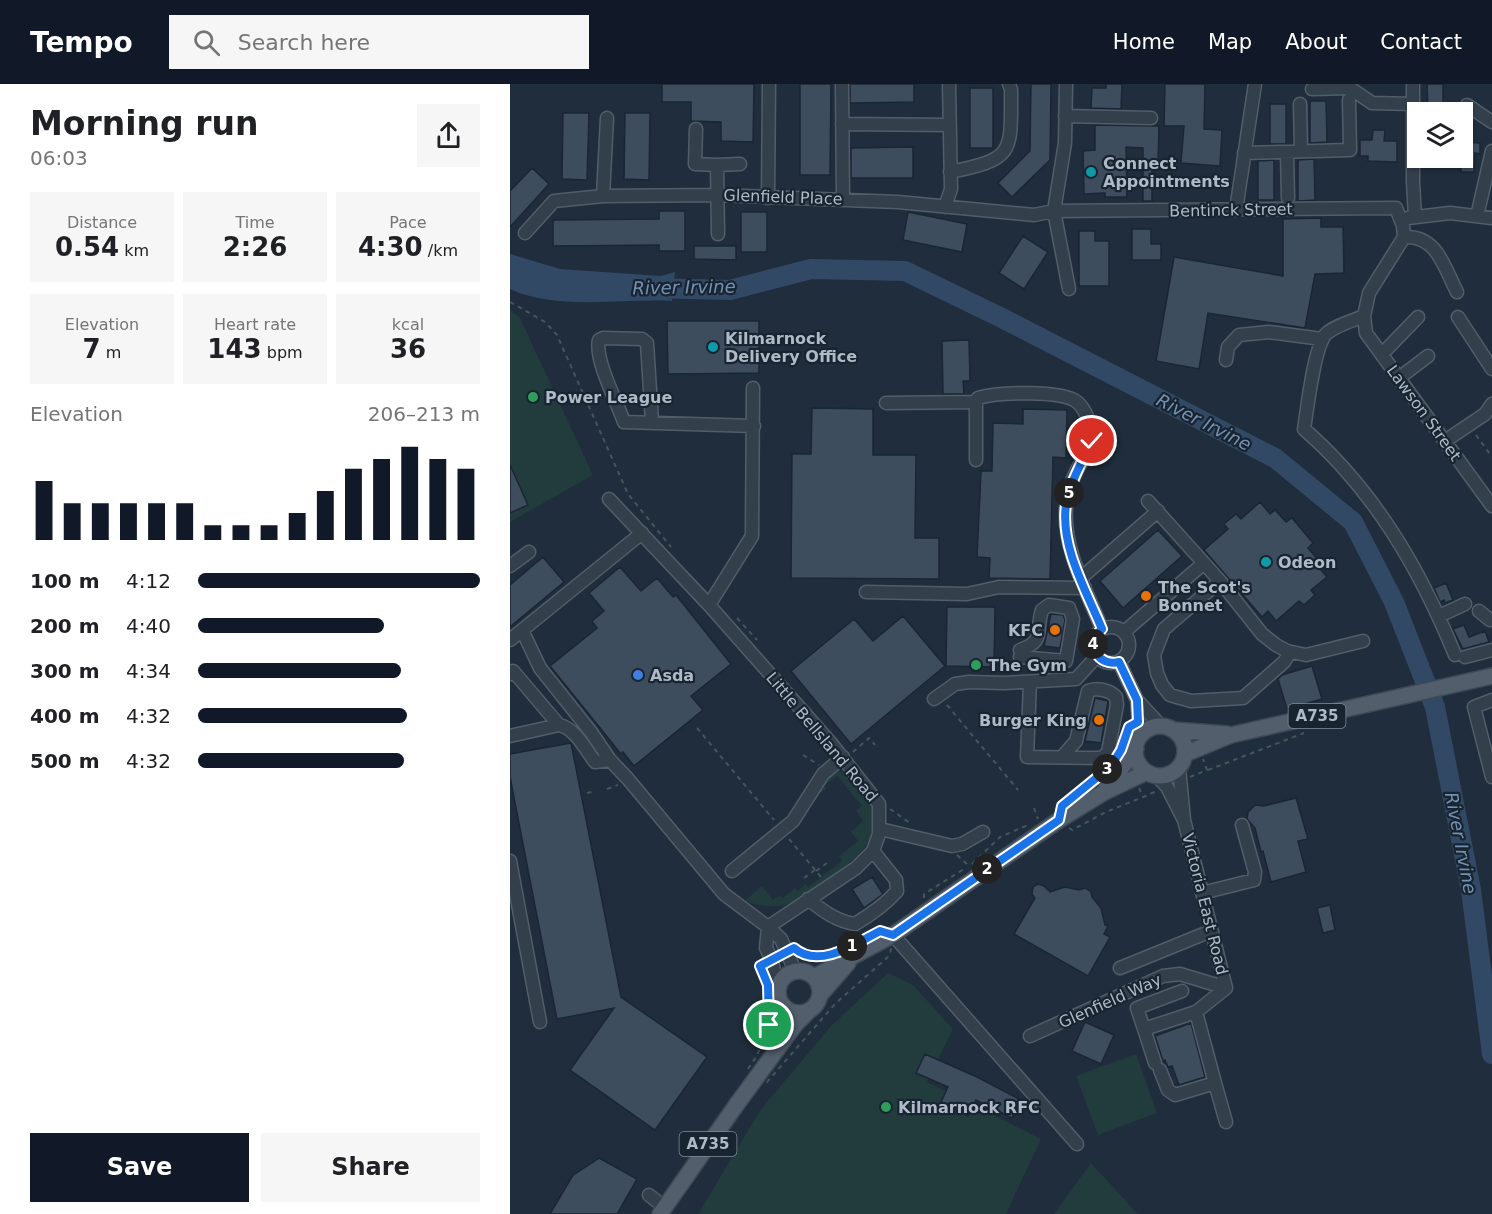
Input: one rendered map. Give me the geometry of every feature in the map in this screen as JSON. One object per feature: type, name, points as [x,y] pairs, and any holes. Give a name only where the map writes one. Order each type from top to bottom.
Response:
[{"type":"main road","name":"A735","points":[[814,977],[893,935],[1059,820],[1103,793],[1181,768],[1199,746],[1231,735],[1492,676]]},
{"type":"main road","name":"A735","points":[[1103,793],[1135,742],[1153,727],[1231,735]]},
{"type":"main road","points":[[1168,728],[1183,740],[1181,768]]},
{"type":"main road","points":[[1135,742],[1138,762],[1151,778]]},
{"type":"main road","name":"A735","points":[[662,1211],[795,1025],[814,1007],[820,995],[854,957]]},
{"type":"main road","points":[[808,1011],[796,1013],[780,998],[781,981],[795,971],[808,973],[818,982],[820,995]]},
{"type":"main road","name":"A735","points":[[773,1055],[783,1013],[780,998]]},
{"type":"street","points":[[768,198],[769,84]]},
{"type":"street","points":[[842,84],[843,199]]},
{"type":"street","points":[[945,207],[951,189],[949,84]]},
{"type":"street","points":[[950,172],[984,165],[1004,153],[1011,138],[1009,84]]},
{"type":"street","points":[[1066,84],[1065,143],[1054,211],[1069,289]]},
{"type":"street","points":[[1236,210],[1255,84]]},
{"type":"street","points":[[1413,84],[1413,102]]},
{"type":"street","points":[[1312,89],[1350,88],[1372,104],[1407,104]]},
{"type":"street","points":[[1244,153],[1350,150],[1348,100]]},
{"type":"street","points":[[1300,104],[1301,151]]},
{"type":"street","points":[[1473,109],[1492,122]]},
{"type":"street","points":[[1065,116],[1151,118]]},
{"type":"street","points":[[603,195],[607,118]]},
{"type":"street","points":[[842,124],[949,125]]},
{"type":"street","points":[[696,129],[695,164],[740,164]]},
{"type":"street","points":[[1477,216],[1492,151]]},
{"type":"street","points":[[1287,152],[1288,198]]},
{"type":"street","points":[[717,165],[718,234]]},
{"type":"street","points":[[1413,168],[1415,217]]},
{"type":"street","name":"Glenfield Place","points":[[525,233],[554,201],[603,195],[718,195],[843,199],[1034,215],[1054,211]]},
{"type":"street","name":"Bentinck Street","points":[[1054,211],[1396,208],[1401,219]]},
{"type":"street","points":[[1492,218],[1450,213],[1401,219],[1404,237],[1369,293],[1364,316],[1327,333],[1322,339],[1316,359],[1304,429],[1330,452],[1384,517],[1427,589],[1460,656],[1492,650]]},
{"type":"street","points":[[1404,237],[1417,236],[1432,244],[1457,292]]},
{"type":"street","name":"Lawson Street","points":[[1364,316],[1366,333],[1492,506]]},
{"type":"street","points":[[1382,354],[1418,316]]},
{"type":"street","points":[[1458,317],[1492,369]]},
{"type":"street","points":[[1226,360],[1228,347],[1239,335],[1269,332],[1322,339]]},
{"type":"street","points":[[652,422],[647,343],[642,339],[603,338],[599,340],[602,363],[624,422],[754,426]]},
{"type":"street","points":[[1399,378],[1428,356]]},
{"type":"street","points":[[709,605],[752,536],[753,388]]},
{"type":"street","points":[[975,460],[976,402],[978,398],[991,394],[1064,396],[1078,402],[1090,425],[1092,441],[1074,475],[1066,506],[1067,535],[1071,555],[1102,629]]},
{"type":"street","points":[[886,403],[976,402]]},
{"type":"street","points":[[1445,441],[1485,414],[1492,404]]},
{"type":"street","name":"Little Bellsland Road","points":[[609,499],[709,605],[843,757],[879,804],[880,828],[873,851]]},
{"type":"street","points":[[1148,501],[1220,581],[1262,634],[1290,652],[1306,655],[1363,641]]},
{"type":"street","points":[[866,592],[967,594],[999,587],[1083,583],[1158,511]]},
{"type":"street","points":[[510,640],[642,533]]},
{"type":"street","points":[[510,566],[529,552]]},
{"type":"street","points":[[1124,632],[1204,564]]},
{"type":"street","points":[[1220,581],[1164,629],[1154,655],[1156,673],[1170,695],[1191,701],[1243,698],[1284,662],[1290,652]]},
{"type":"street","points":[[1439,616],[1465,603]]},
{"type":"street","points":[[1049,605],[1069,608],[1073,619],[1066,661],[1020,654],[1038,640],[1042,610],[1049,605]]},
{"type":"street","points":[[1479,611],[1492,621]]},
{"type":"street","points":[[1113,627],[1128,636],[1130,648],[1128,654],[1119,662],[1107,663],[1097,656],[1093,645],[1094,639],[1102,629],[1113,627]]},
{"type":"street","points":[[522,630],[540,668],[591,732],[623,778],[724,894],[781,939],[795,971]]},
{"type":"street","points":[[937,697],[955,684],[969,682],[1076,679],[1097,656]]},
{"type":"street","points":[[1119,662],[1137,700],[1168,728]]},
{"type":"street","points":[[510,674],[513,671],[559,726]]},
{"type":"street","points":[[1030,682],[1028,757],[1094,758],[1105,757],[1108,752],[1117,700],[1111,692],[1095,689],[1085,695],[1076,741],[1062,757]]},
{"type":"street","points":[[1135,742],[1137,700]]},
{"type":"street","points":[[1492,700],[1474,706],[1492,777]]},
{"type":"street","points":[[510,736],[559,726],[571,730],[595,762],[610,760]]},
{"type":"street","points":[[732,871],[793,821],[823,774],[843,757]]},
{"type":"street","name":"Victoria East Road","points":[[1181,768],[1184,820],[1226,988]]},
{"type":"street","name":"Victoria East Road","points":[[1151,778],[1184,820]]},
{"type":"street","points":[[1202,893],[1254,880],[1255,872],[1242,825]]},
{"type":"street","points":[[880,828],[952,846],[962,844],[983,832]]},
{"type":"street","points":[[780,998],[772,960],[766,948],[768,927],[808,899],[856,868],[873,851],[896,880],[897,891],[882,906],[855,924],[833,918],[808,899]]},
{"type":"street","points":[[510,861],[540,1022]]},
{"type":"street","points":[[1120,968],[1211,931]]},
{"type":"street","points":[[893,935],[1077,1144]]},
{"type":"street","name":"Glenfield Way","points":[[1030,1036],[1163,976],[1180,974],[1226,988]]},
{"type":"street","points":[[1144,1029],[1196,1012],[1226,988]]},
{"type":"street","points":[[1182,991],[1137,1008],[1144,1029],[1168,1090],[1175,1095],[1215,1083]]},
{"type":"street","points":[[1196,1012],[1226,1122]]},
{"type":"street","points":[[649,1195],[662,1211]]},
{"type":"path","points":[[510,302],[545,322],[557,335],[628,494],[678,555]]},
{"type":"path","points":[[1469,425],[1492,458]]},
{"type":"path","points":[[937,697],[1018,790]]},
{"type":"path","points":[[1129,727],[1135,742],[1121,750],[1129,727]]},
{"type":"path","points":[[697,728],[778,824]]},
{"type":"path","points":[[1181,768],[1207,770],[1304,733]]},
{"type":"path","points":[[855,750],[869,738],[875,746]]},
{"type":"path","points":[[1199,746],[1207,770]]},
{"type":"path","points":[[803,755],[817,764]]},
{"type":"path","points":[[607,789],[623,778]]},
{"type":"path","points":[[1143,796],[1151,778]]},
{"type":"path","points":[[1059,820],[1072,831],[1143,796],[1151,778]]},
{"type":"path","points":[[587,793],[595,791]]},
{"type":"path","points":[[1034,807],[1039,821]]},
{"type":"path","points":[[785,834],[828,886]]},
{"type":"path","points":[[804,878],[827,863]]},
{"type":"path","points":[[880,931],[893,935],[890,955],[835,1004],[767,1082],[748,1069],[764,1043],[770,1005],[768,985],[760,966],[788,952],[794,948],[802,955],[818,956],[836,953],[880,931]]},
{"type":"green space","name":"Power League","points":[[510,310],[520,318],[593,475],[510,522]]},
{"type":"green space","points":[[840,771],[849,775],[856,782],[870,803],[874,817],[874,829],[862,851],[818,887],[791,903],[769,906],[744,901],[762,886],[773,900],[780,895],[783,898],[795,888],[798,891],[806,884],[808,887],[842,861],[839,856],[858,841],[851,832],[863,821],[856,811],[862,806],[837,776],[814,798],[827,778]]},
{"type":"green space","points":[[888,973],[913,985],[953,1029],[927,1082],[1041,1139],[1006,1214],[698,1214],[761,1109],[832,1025]]},
{"type":"green space","points":[[1136,1054],[1157,1113],[1098,1135],[1076,1076]]},
{"type":"green space","points":[[1091,1163],[1138,1214],[1054,1214]]},
{"type":"water","points":[[510,254],[560,269],[661,276],[675,272],[672,301],[568,302],[528,296],[510,289]]},
{"type":"building","points":[[662,84],[754,84],[753,142],[721,141],[721,122],[691,121],[691,102],[662,102]]},
{"type":"building","points":[[800,84],[831,84],[830,175],[800,175]]},
{"type":"building","points":[[850,84],[914,84],[914,102],[850,103]]},
{"type":"building","points":[[1031,84],[1051,84],[1050,160],[1012,197],[998,183],[1030,151]]},
{"type":"building","points":[[1106,84],[1122,84],[1121,109],[1091,108],[1092,88],[1106,88]]},
{"type":"building","points":[[1165,84],[1205,84],[1204,129],[1222,130],[1220,166],[1181,163],[1184,126],[1164,126]]},
{"type":"building","points":[[1427,84],[1443,84],[1443,102],[1428,102]]},
{"type":"building","points":[[970,88],[993,88],[993,148],[970,148]]},
{"type":"building","points":[[1310,101],[1326,101],[1327,142],[1310,143]]},
{"type":"building","points":[[1270,104],[1286,104],[1286,144],[1270,144]]},
{"type":"building","points":[[563,113],[589,113],[587,180],[562,179]]},
{"type":"building","points":[[625,113],[650,113],[649,180],[624,179]]},
{"type":"building","points":[[1095,125],[1159,126],[1158,162],[1152,162],[1152,201],[1143,201],[1143,148],[1126,147],[1127,197],[1105,197],[1105,193],[1084,194],[1083,151],[1095,150]]},
{"type":"building","points":[[1373,130],[1385,130],[1384,141],[1397,141],[1397,162],[1368,161],[1368,156],[1360,156],[1360,140],[1372,140]]},
{"type":"building","points":[[1473,143],[1480,143],[1480,154],[1475,153],[1474,172],[1461,172],[1461,168],[1473,168]]},
{"type":"building","points":[[913,147],[913,178],[851,178],[851,148]]},
{"type":"building","points":[[1314,159],[1315,200],[1298,201],[1298,160]]},
{"type":"building","points":[[1274,160],[1274,200],[1258,200],[1258,161]]},
{"type":"building","points":[[532,168],[549,184],[510,227],[510,191]]},
{"type":"building","points":[[659,211],[685,211],[685,251],[659,251],[659,245],[553,246],[553,220],[659,219]]},
{"type":"building","points":[[741,212],[767,212],[767,252],[741,252]]},
{"type":"building","points":[[908,212],[967,224],[962,252],[903,240]]},
{"type":"building","points":[[1321,218],[1321,227],[1343,227],[1344,273],[1315,274],[1305,328],[1208,313],[1199,369],[1156,361],[1174,257],[1283,276],[1283,219]]},
{"type":"building","points":[[1132,229],[1151,229],[1151,244],[1161,244],[1161,260],[1132,260]]},
{"type":"building","points":[[1079,231],[1095,231],[1095,241],[1109,241],[1109,286],[1079,286]]},
{"type":"building","points":[[1023,236],[1048,252],[1024,289],[999,273]]},
{"type":"building","points":[[694,246],[736,246],[736,260],[694,259]]},
{"type":"building","name":"Kilmarnock Delivery Office","points":[[667,321],[759,321],[759,373],[668,374]]},
{"type":"building","points":[[969,340],[970,381],[963,381],[964,394],[943,394],[942,341]]},
{"type":"building","points":[[812,408],[873,409],[873,455],[916,455],[915,538],[939,538],[939,579],[791,578],[792,454],[811,454]]},
{"type":"building","points":[[1023,409],[1067,410],[1066,458],[1053,457],[1050,579],[989,578],[990,558],[977,557],[981,471],[992,471],[993,423],[1023,424]]},
{"type":"building","points":[[510,465],[528,505],[510,513]]},
{"type":"building","name":"Odeon","points":[[1260,502],[1270,514],[1275,510],[1286,522],[1292,518],[1313,543],[1308,548],[1319,561],[1315,563],[1327,577],[1311,590],[1315,595],[1304,605],[1299,601],[1276,621],[1268,611],[1262,617],[1204,550],[1228,529],[1224,524],[1236,514],[1241,519]]},
{"type":"building","points":[[1158,530],[1182,556],[1123,608],[1100,581]]},
{"type":"building","points":[[543,557],[564,582],[510,627],[510,585]]},
{"type":"building","name":"Asda","points":[[620,567],[641,591],[657,578],[673,597],[676,595],[731,664],[691,696],[703,710],[634,766],[623,752],[621,754],[550,666],[597,628],[592,621],[604,611],[589,593]]},
{"type":"building","points":[[1446,583],[1453,600],[1445,603],[1444,600],[1440,602],[1434,588]]},
{"type":"building","points":[[947,607],[995,607],[994,667],[946,666]]},
{"type":"building","name":"KFC","points":[[1051,614],[1063,615],[1065,620],[1060,648],[1044,646]]},
{"type":"building","points":[[903,616],[945,666],[851,744],[791,671],[854,619],[873,641]]},
{"type":"building","points":[[1464,625],[1469,637],[1485,631],[1489,642],[1463,649],[1453,629]]},
{"type":"building","points":[[1312,666],[1322,699],[1287,709],[1278,679],[1282,675]]},
{"type":"building","name":"Burger King","points":[[1095,698],[1108,701],[1101,743],[1085,741]]},
{"type":"building","points":[[571,743],[621,997],[707,1057],[655,1130],[570,1070],[614,1008],[557,1019],[510,777],[510,754]]},
{"type":"building","points":[[1296,798],[1308,839],[1298,841],[1306,872],[1271,882],[1255,828],[1247,819],[1248,812],[1255,805],[1264,806]]},
{"type":"building","points":[[872,877],[883,894],[864,908],[852,889]]},
{"type":"building","points":[[1038,884],[1050,892],[1065,887],[1079,890],[1085,888],[1091,892],[1092,897],[1101,908],[1105,925],[1108,926],[1104,934],[1110,937],[1088,976],[1014,934],[1035,898],[1032,894],[1033,887]]},
{"type":"building","points":[[1330,905],[1335,930],[1323,933],[1317,908]]},
{"type":"building","points":[[1085,1022],[1114,1035],[1101,1064],[1072,1051]]},
{"type":"building","points":[[1191,1023],[1205,1077],[1179,1085],[1172,1066],[1168,1067],[1165,1060],[1163,1061],[1155,1036]]},
{"type":"building","points":[[925,1054],[1021,1100],[1012,1118],[976,1100],[968,1116],[941,1102],[948,1087],[916,1073]]},
{"type":"building","points":[[599,1158],[637,1179],[617,1214],[550,1214],[573,1175]]},
{"type":"waterway","name":"River Irvine","points":[[649,288],[730,290],[811,269],[905,271],[1002,318],[1275,458],[1353,522],[1394,602],[1435,707],[1471,890],[1492,1054]]},
{"type":"place","name":"Connect Appointments","points":[[1091,172]]},
{"type":"place","name":"Kilmarnock Delivery Office","points":[[713,347]]},
{"type":"place","name":"Power League","points":[[533,397]]},
{"type":"place","name":"Odeon","points":[[1266,562]]},
{"type":"place","name":"The Scot's Bonnet","points":[[1146,596]]},
{"type":"place","name":"KFC","points":[[1055,630]]},
{"type":"place","name":"The Gym","points":[[976,665]]},
{"type":"place","name":"Asda","points":[[638,675]]},
{"type":"place","name":"Burger King","points":[[1099,720]]},
{"type":"place","name":"Kilmarnock RFC","points":[[886,1107]]},
{"type":"route","points":[[769,1025],[768,985],[760,966],[794,948],[802,955],[818,956],[836,953],[880,931],[893,935],[1059,820],[1062,806],[1111,766],[1121,750],[1129,727],[1138,722],[1137,700],[1119,662],[1107,663],[1094,651],[1094,639],[1102,629],[1071,555],[1067,535],[1066,506],[1074,475],[1092,441]]}]
